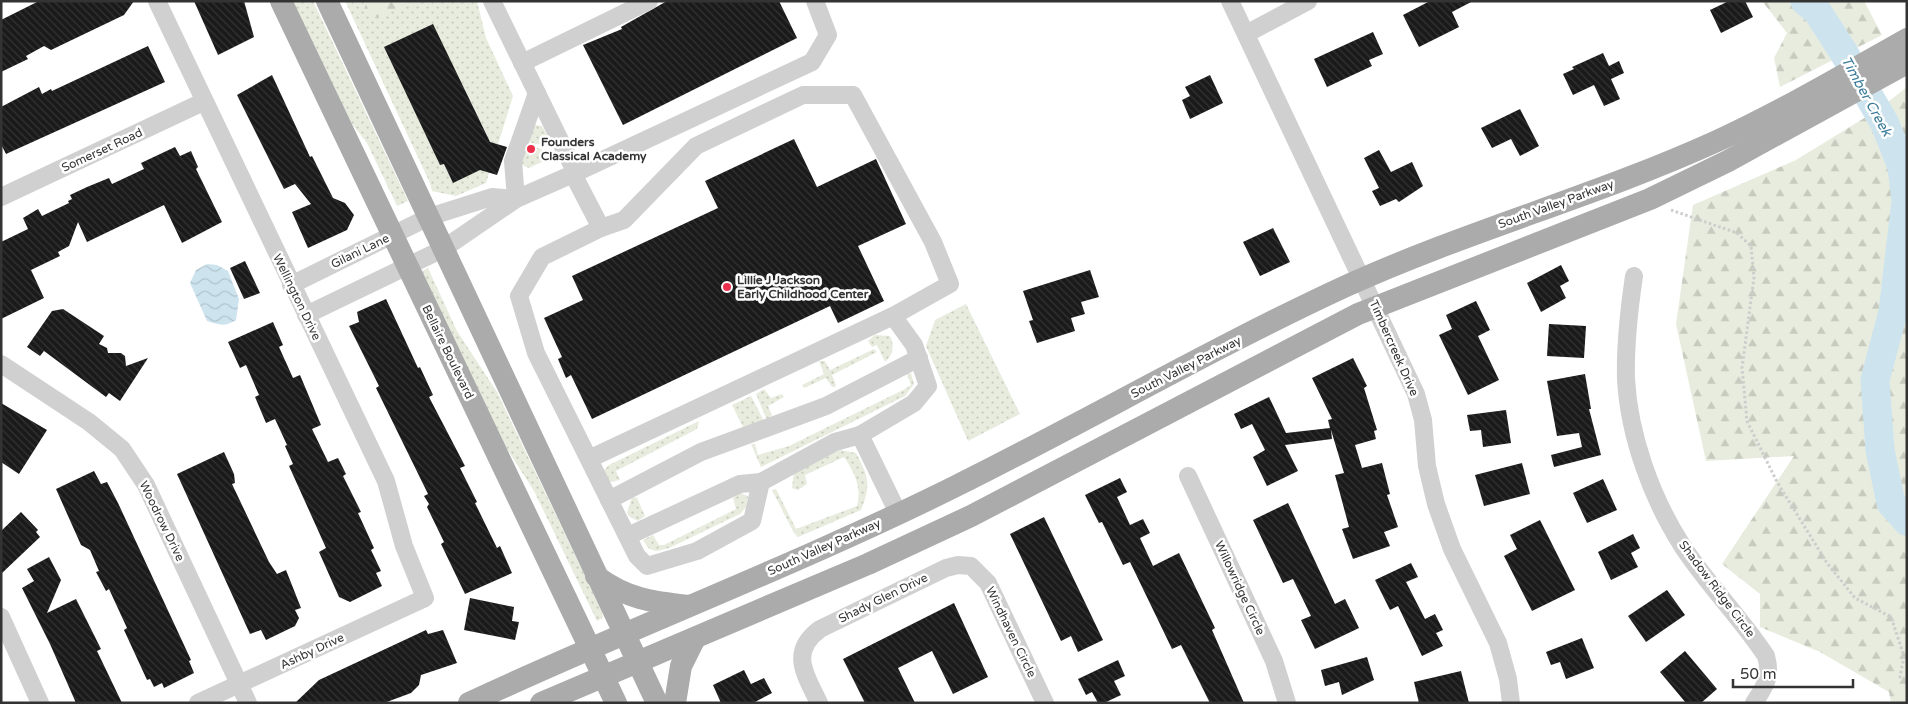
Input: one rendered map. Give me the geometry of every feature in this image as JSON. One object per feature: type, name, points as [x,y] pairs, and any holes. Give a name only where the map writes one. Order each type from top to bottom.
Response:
[{"type":"main road","name":"Bellaire Boulevard","points":[[281,1],[406,267],[616,703]]},
{"type":"main road","points":[[327,1],[657,703]]},
{"type":"main road","name":"South Valley Parkway","points":[[541,703],[868,564],[971,516],[1271,358],[1376,307],[1659,204],[1690,181],[1799,110],[1904,48]]},
{"type":"main road","name":"South Valley Parkway","points":[[469,703],[590,648],[692,606],[955,487],[1295,311],[1362,279],[1500,224],[1640,173],[1718,140],[1799,110]]},
{"type":"main road","points":[[1640,173],[1659,204]]},
{"type":"main road","points":[[596,576],[613,589],[644,601],[692,606]]},
{"type":"main road","points":[[676,703],[681,666],[695,638]]},
{"type":"street","name":"Wellington Drive","points":[[157,1],[203,102],[386,481],[404,546],[425,598]]},
{"type":"street","points":[[492,1],[573,167],[573,174],[601,228]]},
{"type":"street","points":[[522,63],[650,1]]},
{"type":"street","points":[[306,316],[444,249],[516,199],[812,62],[828,34],[815,1]]},
{"type":"street","name":"Timbercreek Drive","points":[[1230,1],[1416,394],[1422,420],[1427,466],[1436,504],[1452,549],[1498,643],[1508,678],[1511,703]]},
{"type":"street","points":[[1246,34],[1308,1]]},
{"type":"street","points":[[516,199],[513,161],[537,93]]},
{"type":"street","points":[[589,459],[893,316],[950,284],[933,242],[854,95],[802,95],[696,146],[624,220],[601,228],[542,257],[519,296],[536,353],[637,556],[647,566],[696,551],[752,521],[761,482]]},
{"type":"street","name":"Somerset Road","points":[[1,197],[203,102]]},
{"type":"street","name":"Gilani Lane","points":[[291,285],[429,217],[492,197],[516,199]]},
{"type":"street","name":"Shadow Ridge Circle","points":[[1634,276],[1627,326],[1626,380],[1640,452],[1658,499],[1683,547],[1766,656],[1770,668],[1768,678],[1754,703]]},
{"type":"street","points":[[628,536],[740,484],[761,482],[835,442],[860,435],[914,403],[928,386],[914,346],[893,316]]},
{"type":"street","points":[[609,500],[701,452],[826,406],[919,358]]},
{"type":"street","name":"Woodrow Drive","points":[[1,364],[89,422],[122,449],[146,485],[248,703]]},
{"type":"street","points":[[860,435],[898,514]]},
{"type":"street","name":"Willowridge Circle","points":[[1188,476],[1274,661],[1287,703]]},
{"type":"street","name":"Shady Glen Drive","points":[[818,703],[804,672],[802,660],[803,646],[810,636],[820,629],[946,568],[958,565],[971,566]]},
{"type":"street","name":"Windhaven Circle","points":[[971,566],[988,583],[1045,703]]},
{"type":"street","name":"Ashby Drive","points":[[198,703],[425,598]]},
{"type":"street","points":[[1,616],[40,703]]},
{"type":"path","points":[[1659,204],[1737,233],[1751,246],[1754,277],[1742,368],[1747,421],[1777,482],[1827,563],[1855,598],[1891,617],[1904,656],[1900,677],[1907,682]]},
{"type":"green space","points":[[288,1],[313,1],[408,201],[397,206],[367,143],[343,112]]},
{"type":"green space","points":[[345,1],[477,1],[486,38],[513,96],[486,183],[456,196],[432,191],[430,183]]},
{"type":"green space","points":[[367,1],[419,1],[373,19],[364,10]]},
{"type":"green space","points":[[1762,1],[1864,1],[1882,35],[1780,87],[1774,58],[1787,33]]},
{"type":"green space","points":[[1907,87],[1907,703],[1891,703],[1889,692],[1820,652],[1760,627],[1760,594],[1722,564],[1794,456],[1706,461],[1676,324],[1693,205],[1796,160],[1879,109]]},
{"type":"green space","points":[[534,125],[542,126],[547,135],[548,146],[531,143],[528,138]]},
{"type":"green space","points":[[525,146],[539,148],[547,153],[544,161],[529,168],[520,164]]},
{"type":"green space","points":[[428,268],[457,331],[497,392],[601,609],[603,618],[597,621],[534,491],[495,430],[420,272]]},
{"type":"green space","points":[[966,304],[1020,414],[968,441],[926,346],[935,320]]},
{"type":"green space","points":[[875,335],[890,336],[892,340],[892,350],[885,362],[877,345],[872,347],[868,341]]},
{"type":"green space","points":[[874,349],[877,352],[832,375],[835,387],[832,387],[826,378],[804,388],[802,385],[824,374],[819,361],[825,361],[830,370]]},
{"type":"green space","points":[[911,373],[914,384],[905,396],[761,467],[751,444],[755,444],[758,455],[789,446],[905,389],[911,385],[907,374]]},
{"type":"green space","points":[[764,389],[771,398],[782,394],[784,397],[768,406],[772,415],[769,419],[766,418],[756,394]]},
{"type":"green space","points":[[751,396],[764,421],[743,427],[732,405]]},
{"type":"green space","points":[[699,421],[697,429],[616,471],[620,480],[611,482],[605,478],[604,470],[609,465]]},
{"type":"green space","points":[[840,450],[856,453],[864,469],[867,487],[861,510],[798,537],[794,533],[772,490],[776,489],[796,529],[857,506],[858,487],[844,457],[805,475],[807,484],[798,490],[792,488],[794,471]]},
{"type":"green space","points":[[740,493],[748,496],[746,507],[740,514],[669,548],[657,551],[649,549],[643,540],[653,535],[659,545],[664,545],[736,509],[733,498]]},
{"type":"green space","points":[[632,497],[637,498],[645,516],[638,521],[627,513]]},
{"type":"water","points":[[207,264],[217,265],[228,271],[239,299],[236,320],[229,324],[207,321],[190,283],[196,270]]},
{"type":"building","points":[[39,1],[134,1],[124,15],[51,50],[44,46],[26,56],[28,59],[1,72],[1,20]]},
{"type":"building","points":[[194,1],[244,1],[254,37],[218,55]]},
{"type":"building","points":[[667,1],[779,1],[797,38],[623,125],[583,45],[622,29],[621,27]]},
{"type":"building","points":[[1430,1],[1473,1],[1452,12],[1459,27],[1419,47],[1403,15]]},
{"type":"building","points":[[1729,1],[1745,1],[1753,17],[1721,33],[1710,10]]},
{"type":"building","points":[[433,24],[490,142],[507,147],[497,175],[480,170],[453,183],[444,164],[440,165],[384,47]]},
{"type":"building","points":[[1373,32],[1383,54],[1369,60],[1372,66],[1327,87],[1314,59]]},
{"type":"building","points":[[148,46],[165,82],[6,154],[1,144],[1,107],[39,87],[42,94],[51,89],[52,91]]},
{"type":"building","points":[[1603,53],[1609,66],[1619,61],[1624,73],[1611,79],[1620,99],[1604,106],[1594,85],[1573,95],[1563,74],[1574,69],[1572,67]]},
{"type":"building","points":[[272,75],[310,157],[312,156],[333,198],[345,203],[354,215],[347,230],[308,248],[292,212],[311,204],[295,184],[284,189],[237,95]]},
{"type":"building","points":[[1210,75],[1223,103],[1190,119],[1182,100],[1190,96],[1185,87]]},
{"type":"building","points":[[1520,109],[1539,146],[1520,156],[1511,139],[1492,148],[1481,128]]},
{"type":"building","points":[[794,139],[817,187],[876,159],[906,224],[858,246],[884,301],[838,323],[830,306],[592,419],[571,375],[566,378],[558,359],[562,357],[544,318],[583,300],[572,276],[718,208],[705,181]]},
{"type":"building","points":[[175,147],[180,156],[191,151],[198,167],[196,169],[222,222],[182,243],[164,205],[87,242],[78,222],[69,246],[58,252],[60,256],[31,270],[44,298],[1,319],[1,242],[28,229],[23,218],[38,209],[42,216],[69,203],[68,201],[72,199],[70,195],[109,178],[112,184],[144,169],[141,163]]},
{"type":"building","points":[[1379,150],[1391,172],[1412,162],[1423,186],[1399,202],[1396,199],[1380,206],[1372,191],[1379,188],[1364,158]]},
{"type":"building","points":[[1273,228],[1290,262],[1260,276],[1243,242]]},
{"type":"building","points":[[245,261],[260,293],[244,299],[230,268]]},
{"type":"building","points":[[1561,265],[1569,281],[1560,286],[1566,298],[1541,312],[1527,283]]},
{"type":"building","points":[[1090,270],[1099,297],[1081,302],[1085,314],[1071,318],[1075,331],[1037,343],[1029,321],[1033,320],[1023,291]]},
{"type":"building","points":[[386,299],[418,368],[420,367],[433,395],[429,397],[465,466],[460,468],[477,502],[475,503],[497,548],[500,546],[512,573],[465,594],[441,544],[444,542],[427,507],[429,504],[424,496],[428,494],[376,388],[379,386],[349,326],[359,322],[357,312]]},
{"type":"building","points":[[1476,301],[1490,330],[1478,336],[1499,380],[1468,395],[1439,335],[1452,329],[1446,315]]},
{"type":"building","points":[[63,309],[104,336],[99,344],[107,348],[108,353],[121,353],[125,356],[126,366],[148,358],[120,401],[109,393],[106,397],[44,351],[40,356],[27,347],[52,311]]},
{"type":"building","points":[[273,322],[283,345],[279,347],[293,378],[300,375],[321,425],[312,429],[328,462],[338,458],[346,474],[343,476],[361,512],[358,513],[374,548],[371,550],[381,571],[376,573],[382,586],[350,602],[339,597],[319,552],[326,548],[289,466],[293,464],[275,419],[266,423],[255,397],[259,395],[246,365],[240,368],[228,342]]},
{"type":"building","points":[[1549,324],[1586,326],[1584,358],[1547,356]]},
{"type":"building","points":[[1353,358],[1367,386],[1364,388],[1377,430],[1374,431],[1376,439],[1355,445],[1362,468],[1382,463],[1390,494],[1387,495],[1398,527],[1384,532],[1390,546],[1353,559],[1342,529],[1349,527],[1335,475],[1344,473],[1331,430],[1332,439],[1285,445],[1298,471],[1267,486],[1253,457],[1265,450],[1252,424],[1241,429],[1234,414],[1269,397],[1286,433],[1330,428],[1328,420],[1332,419],[1312,378]]},
{"type":"building","points":[[1585,374],[1591,409],[1589,409],[1601,455],[1554,467],[1551,455],[1582,447],[1579,433],[1557,436],[1547,381]]},
{"type":"building","points":[[1,403],[47,430],[19,474],[1,462]]},
{"type":"building","points":[[1506,410],[1511,443],[1483,447],[1481,430],[1470,431],[1467,415]]},
{"type":"building","points":[[224,452],[234,474],[235,483],[232,484],[269,562],[277,574],[286,570],[301,608],[295,610],[299,618],[295,626],[266,640],[261,630],[250,634],[177,474]]},
{"type":"building","points":[[1522,463],[1530,494],[1484,506],[1475,475]]},
{"type":"building","points":[[94,471],[101,484],[107,482],[118,503],[191,660],[189,661],[194,673],[164,688],[162,683],[154,687],[150,679],[147,680],[124,630],[127,628],[109,589],[106,591],[96,572],[99,571],[90,550],[81,545],[56,489]]},
{"type":"building","points":[[1120,478],[1127,492],[1117,497],[1130,525],[1143,519],[1150,533],[1140,538],[1153,566],[1179,553],[1215,628],[1212,630],[1244,703],[1210,703],[1181,645],[1172,649],[1130,562],[1123,565],[1102,522],[1099,523],[1085,495]]},
{"type":"building","points":[[1603,479],[1617,510],[1587,523],[1573,493]]},
{"type":"building","points":[[1288,503],[1335,604],[1345,599],[1359,628],[1315,649],[1301,620],[1311,616],[1293,579],[1283,583],[1253,520]]},
{"type":"building","points":[[21,512],[38,530],[36,532],[40,537],[1,574],[1,531]]},
{"type":"building","points":[[1044,517],[1103,640],[1078,652],[1071,636],[1061,641],[1010,534]]},
{"type":"building","points":[[1540,520],[1575,590],[1532,611],[1504,556],[1517,549],[1510,535]]},
{"type":"building","points":[[1633,534],[1640,548],[1631,553],[1638,567],[1611,580],[1598,552]]},
{"type":"building","points":[[49,557],[61,580],[47,613],[76,599],[101,649],[97,651],[122,703],[76,703],[50,644],[22,588],[34,581],[27,569]]},
{"type":"building","points":[[1411,563],[1418,577],[1406,582],[1425,619],[1435,614],[1443,630],[1436,633],[1443,646],[1422,656],[1398,606],[1390,610],[1375,580]]},
{"type":"building","points":[[1667,590],[1685,615],[1646,642],[1628,616]]},
{"type":"building","points":[[470,598],[514,607],[512,621],[519,622],[515,640],[464,630]]},
{"type":"building","points":[[954,603],[988,677],[953,694],[932,651],[898,668],[915,703],[865,703],[843,659]]},
{"type":"building","points":[[426,630],[428,634],[443,630],[457,663],[421,675],[419,685],[411,693],[384,703],[295,703],[319,680]]},
{"type":"building","points":[[1582,638],[1594,668],[1566,679],[1560,662],[1551,665],[1546,652]]},
{"type":"building","points":[[1685,651],[1717,689],[1701,703],[1686,703],[1660,672]]},
{"type":"building","points":[[1367,657],[1374,680],[1342,695],[1339,682],[1325,686],[1321,670]]},
{"type":"building","points":[[1118,660],[1125,676],[1114,681],[1121,695],[1104,703],[1098,703],[1092,692],[1086,695],[1078,679]]},
{"type":"building","points":[[744,670],[751,684],[764,678],[772,693],[753,703],[721,703],[713,685]]},
{"type":"building","points":[[1461,671],[1469,703],[1419,703],[1414,682]]},
{"type":"waterway","name":"Timber Creek","points":[[1805,1],[1817,11],[1844,53],[1885,124],[1902,167],[1906,201],[1893,312],[1875,380],[1880,450],[1891,503],[1907,521]]},
{"type":"place","name":"Founders Classical Academy","points":[[531,149]]},
{"type":"place","name":"Lillie J Jackson Early Childhood Center","points":[[727,287]]}]
